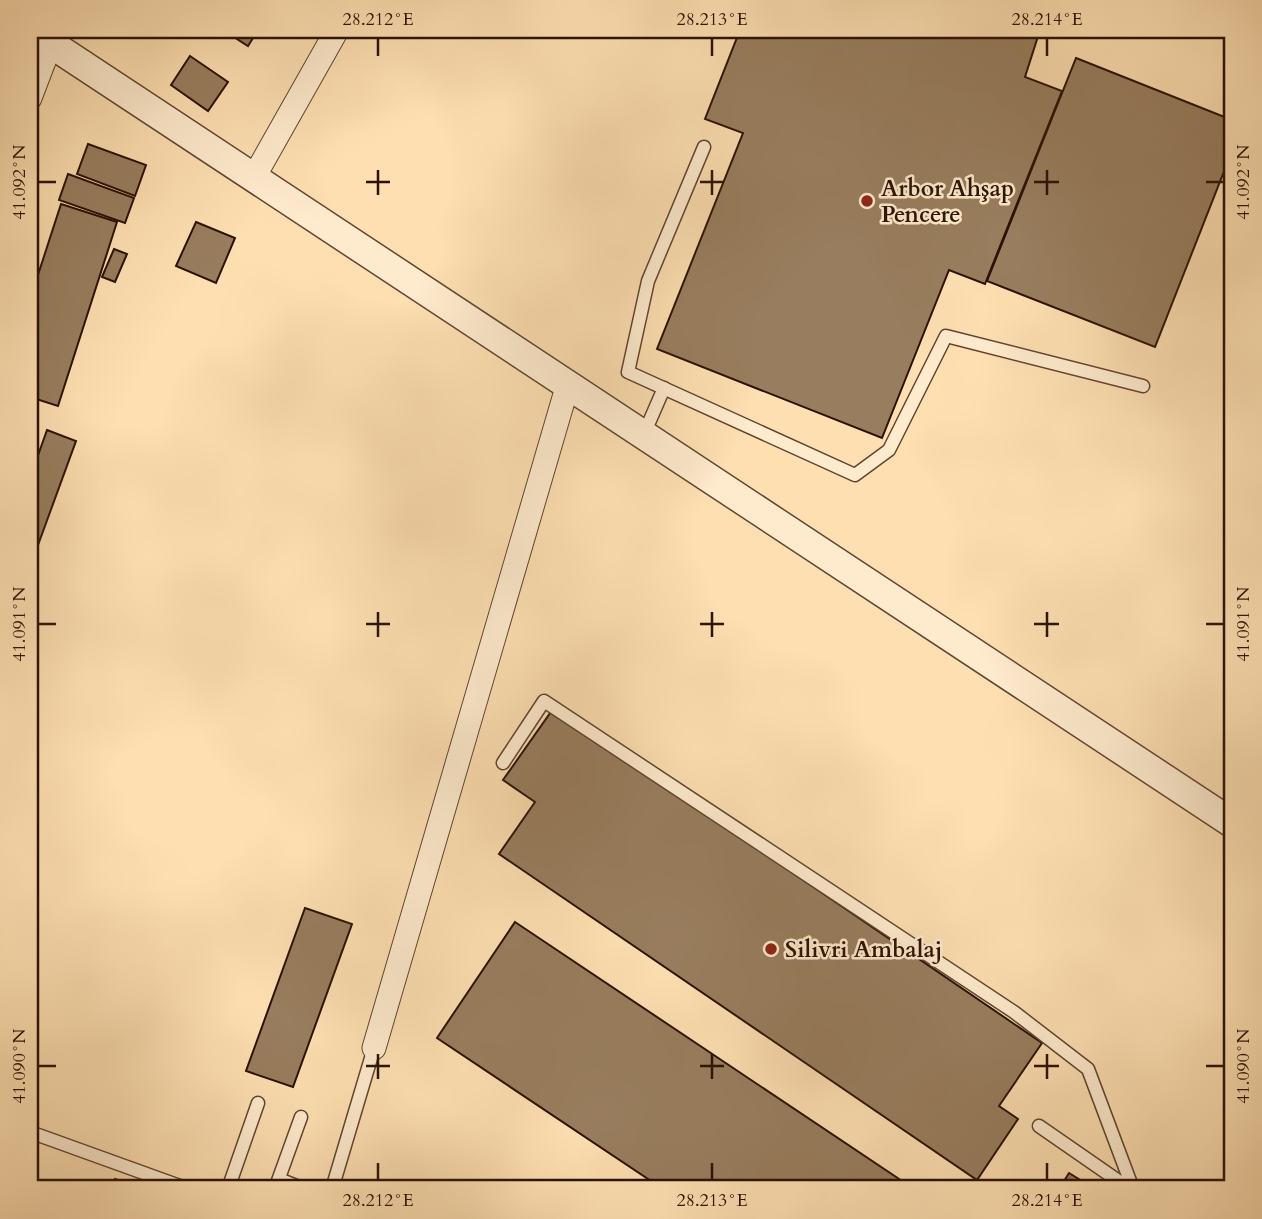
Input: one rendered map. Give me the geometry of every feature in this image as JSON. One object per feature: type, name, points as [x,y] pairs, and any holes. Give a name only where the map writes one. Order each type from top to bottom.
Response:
[{"type":"street","points":[[254,177],[337,30]]},
{"type":"street","points":[[30,98],[41,37],[1232,823]]},
{"type":"street","points":[[374,1048],[568,384]]},
{"type":"lane","points":[[704,147],[648,281],[628,372],[855,475],[889,450],[946,336],[1143,386]]},
{"type":"lane","points":[[644,434],[664,388]]},
{"type":"lane","points":[[503,763],[544,701],[1014,1012],[1088,1069],[1131,1189]]},
{"type":"lane","points":[[332,1189],[374,1048]]},
{"type":"lane","points":[[228,1189],[258,1103]]},
{"type":"lane","points":[[301,1117],[277,1184],[304,1189]]},
{"type":"lane","points":[[1039,1126],[1131,1189]]},
{"type":"lane","points":[[30,1132],[188,1189]]},
{"type":"building","points":[[223,30],[258,30],[248,46]]},
{"type":"building","name":"Arbor Ahşap Pencere","points":[[740,30],[1040,30],[1025,77],[1062,91],[985,284],[949,270],[882,438],[657,349],[743,133],[705,119]]},
{"type":"building","points":[[190,56],[228,82],[208,111],[171,85]]},
{"type":"building","points":[[1076,58],[1232,120],[1232,151],[1155,347],[987,281]]},
{"type":"building","points":[[88,144],[146,165],[135,196],[77,174]]},
{"type":"building","points":[[68,174],[134,198],[125,223],[59,200]]},
{"type":"building","points":[[61,204],[117,222],[58,406],[30,397],[30,279],[36,281]]},
{"type":"building","points":[[196,222],[235,238],[216,283],[176,266]]},
{"type":"building","points":[[114,249],[127,254],[115,282],[102,277]]},
{"type":"building","points":[[47,430],[76,441],[30,567],[30,478]]},
{"type":"building","name":"Silivri Ambalaj","points":[[553,709],[1042,1043],[999,1106],[1018,1119],[977,1180],[499,854],[535,802],[503,780]]},
{"type":"building","points":[[305,908],[352,924],[293,1087],[246,1071]]},
{"type":"building","points":[[515,922],[914,1189],[663,1189],[437,1038]]},
{"type":"building","points":[[1069,1173],[1095,1189],[1059,1189]]},
{"type":"building","points":[[115,1179],[147,1189],[111,1189]]},
{"type":"place","name":"Arbor Ahşap Pencere","points":[[867,201]]},
{"type":"place","name":"Silivri Ambalaj","points":[[771,949]]}]
